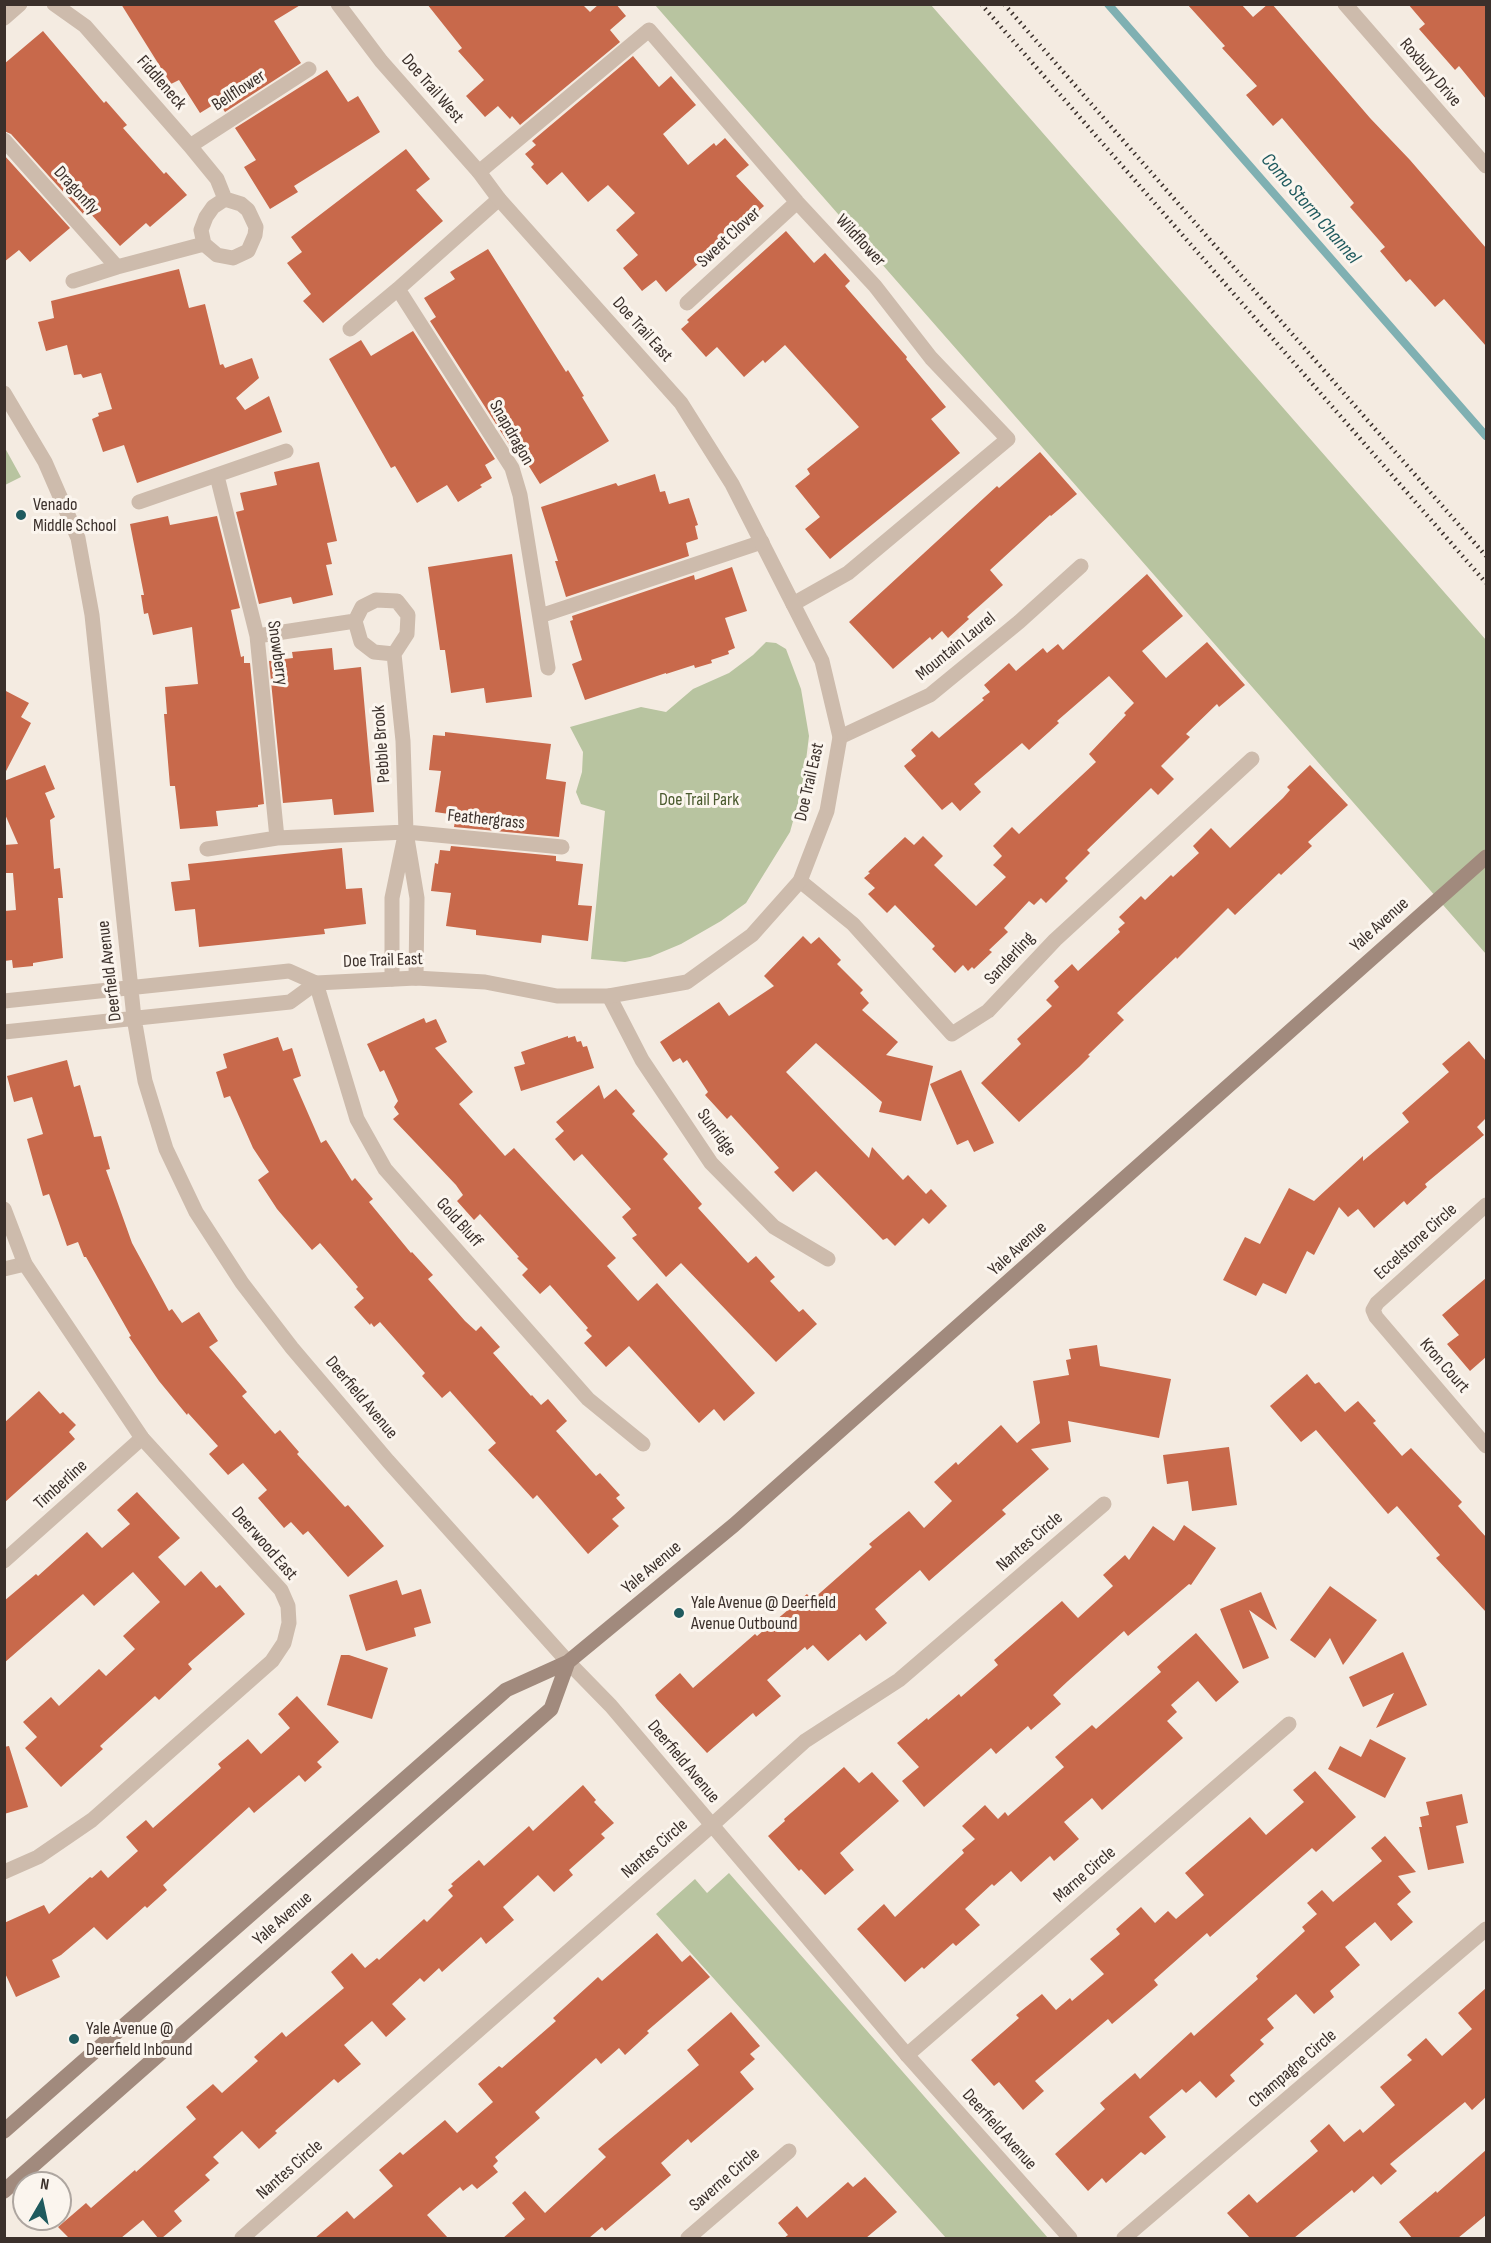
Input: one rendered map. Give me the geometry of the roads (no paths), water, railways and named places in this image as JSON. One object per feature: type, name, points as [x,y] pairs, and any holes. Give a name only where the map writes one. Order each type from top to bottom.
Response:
[{"type":"main road","name":"Yale Avenue","points":[[4,2131],[506,1690],[568,1662],[734,1526],[1486,856]]},
{"type":"main road","name":"Yale Avenue","points":[[4,2191],[551,1708],[568,1662]]},
{"type":"street","points":[[4,18],[20,4]]},
{"type":"street","name":"Fiddleneck","points":[[54,4],[85,26],[217,179],[225,199]]},
{"type":"street","name":"Doe Trail West","points":[[338,4],[381,61],[479,172],[499,199]]},
{"type":"street","name":"Roxbury Drive","points":[[1347,5],[1486,166]]},
{"type":"street","name":"Wildflower","points":[[479,172],[649,30],[797,202],[875,286],[931,358],[1008,439],[848,573],[793,604]]},
{"type":"street","name":"Bellflower","points":[[190,146],[309,69]]},
{"type":"street","name":"Dragonfly","points":[[4,140],[117,267]]},
{"type":"street","points":[[225,199],[241,204],[248,210],[256,227],[248,251],[233,258],[217,255],[204,244],[201,230],[213,207],[225,199]]},
{"type":"street","points":[[350,329],[499,199]]},
{"type":"street","name":"Doe Trail East","points":[[4,1001],[290,971],[316,983],[416,978],[485,982],[557,996],[609,996],[687,982],[752,935],[800,881],[827,811],[840,736],[822,661],[732,484],[681,403],[499,199]]},
{"type":"street","name":"Sweet Clover","points":[[687,303],[797,202]]},
{"type":"street","points":[[73,281],[204,244]]},
{"type":"street","name":"Snapdragon","points":[[398,289],[512,468],[520,495],[548,668]]},
{"type":"street","name":"Deerfield Avenue","points":[[4,393],[45,462],[78,538],[92,615],[130,987],[145,1081],[166,1149],[196,1212],[242,1283],[292,1348],[432,1511],[568,1662],[611,1706],[907,2055],[1070,2238]]},
{"type":"street","points":[[139,502],[286,451]]},
{"type":"street","name":"Snowberry","points":[[217,476],[257,636],[277,838]]},
{"type":"street","points":[[540,616],[762,542]]},
{"type":"street","name":"Mountain Laurel","points":[[840,736],[930,695],[1019,622],[1082,566]]},
{"type":"street","points":[[376,600],[397,601],[408,615],[407,634],[394,654],[374,652],[361,642],[355,621],[362,608],[376,600]]},
{"type":"street","points":[[257,636],[355,621]]},
{"type":"street","name":"Pebble Brook","points":[[394,654],[403,741],[406,832],[417,898],[416,978]]},
{"type":"street","name":"Sanderling","points":[[800,881],[853,924],[952,1034],[988,1011],[1055,940],[1252,759]]},
{"type":"street","points":[[207,849],[277,838],[406,832]]},
{"type":"street","name":"Pebble Brook","points":[[392,979],[392,898],[406,832]]},
{"type":"street","name":"Feathergrass","points":[[406,832],[562,847]]},
{"type":"street","points":[[4,1032],[290,1002],[316,983]]},
{"type":"street","name":"Gold Bluff","points":[[316,983],[357,1119],[385,1169],[588,1399],[643,1444]]},
{"type":"street","name":"Sunridge","points":[[609,996],[642,1060],[711,1164],[774,1227],[828,1259]]},
{"type":"street","name":"Eccelstone Circle","points":[[1373,1310],[1377,1303],[1486,1205]]},
{"type":"street","name":"Deerwood East","points":[[4,1209],[25,1264],[142,1438],[281,1590],[288,1606],[289,1623],[284,1642],[272,1661],[92,1820],[38,1857],[4,1872]]},
{"type":"street","points":[[4,1269],[25,1264]]},
{"type":"street","name":"Kron Court","points":[[1373,1310],[1376,1317],[1486,1446]]},
{"type":"street","name":"Timberline","points":[[4,1561],[142,1438]]},
{"type":"street","name":"Nantes Circle","points":[[242,2238],[805,1741],[899,1680],[1104,1504]]},
{"type":"street","name":"Marne Circle","points":[[907,2055],[1289,1724]]},
{"type":"street","name":"Champagne Circle","points":[[1124,2238],[1486,1929]]},
{"type":"street","name":"Saverne Circle","points":[[688,2238],[789,2151]]},
{"type":"waterway","name":"Como Storm Channel","points":[[1108,4],[1486,436]]},
{"type":"railway","points":[[981,4],[1486,583]]},
{"type":"railway","points":[[1004,4],[1486,556]]},
{"type":"place","name":"Venado Middle School","points":[[21,515]]},
{"type":"place","name":"Yale Avenue @ Deerfield Avenue Outbound","points":[[679,1613]]},
{"type":"place","name":"Yale Avenue @ Deerfield Inbound","points":[[74,2039]]},
{"type":"park label","name":"Doe Trail Park","points":[[699,800]]}]
